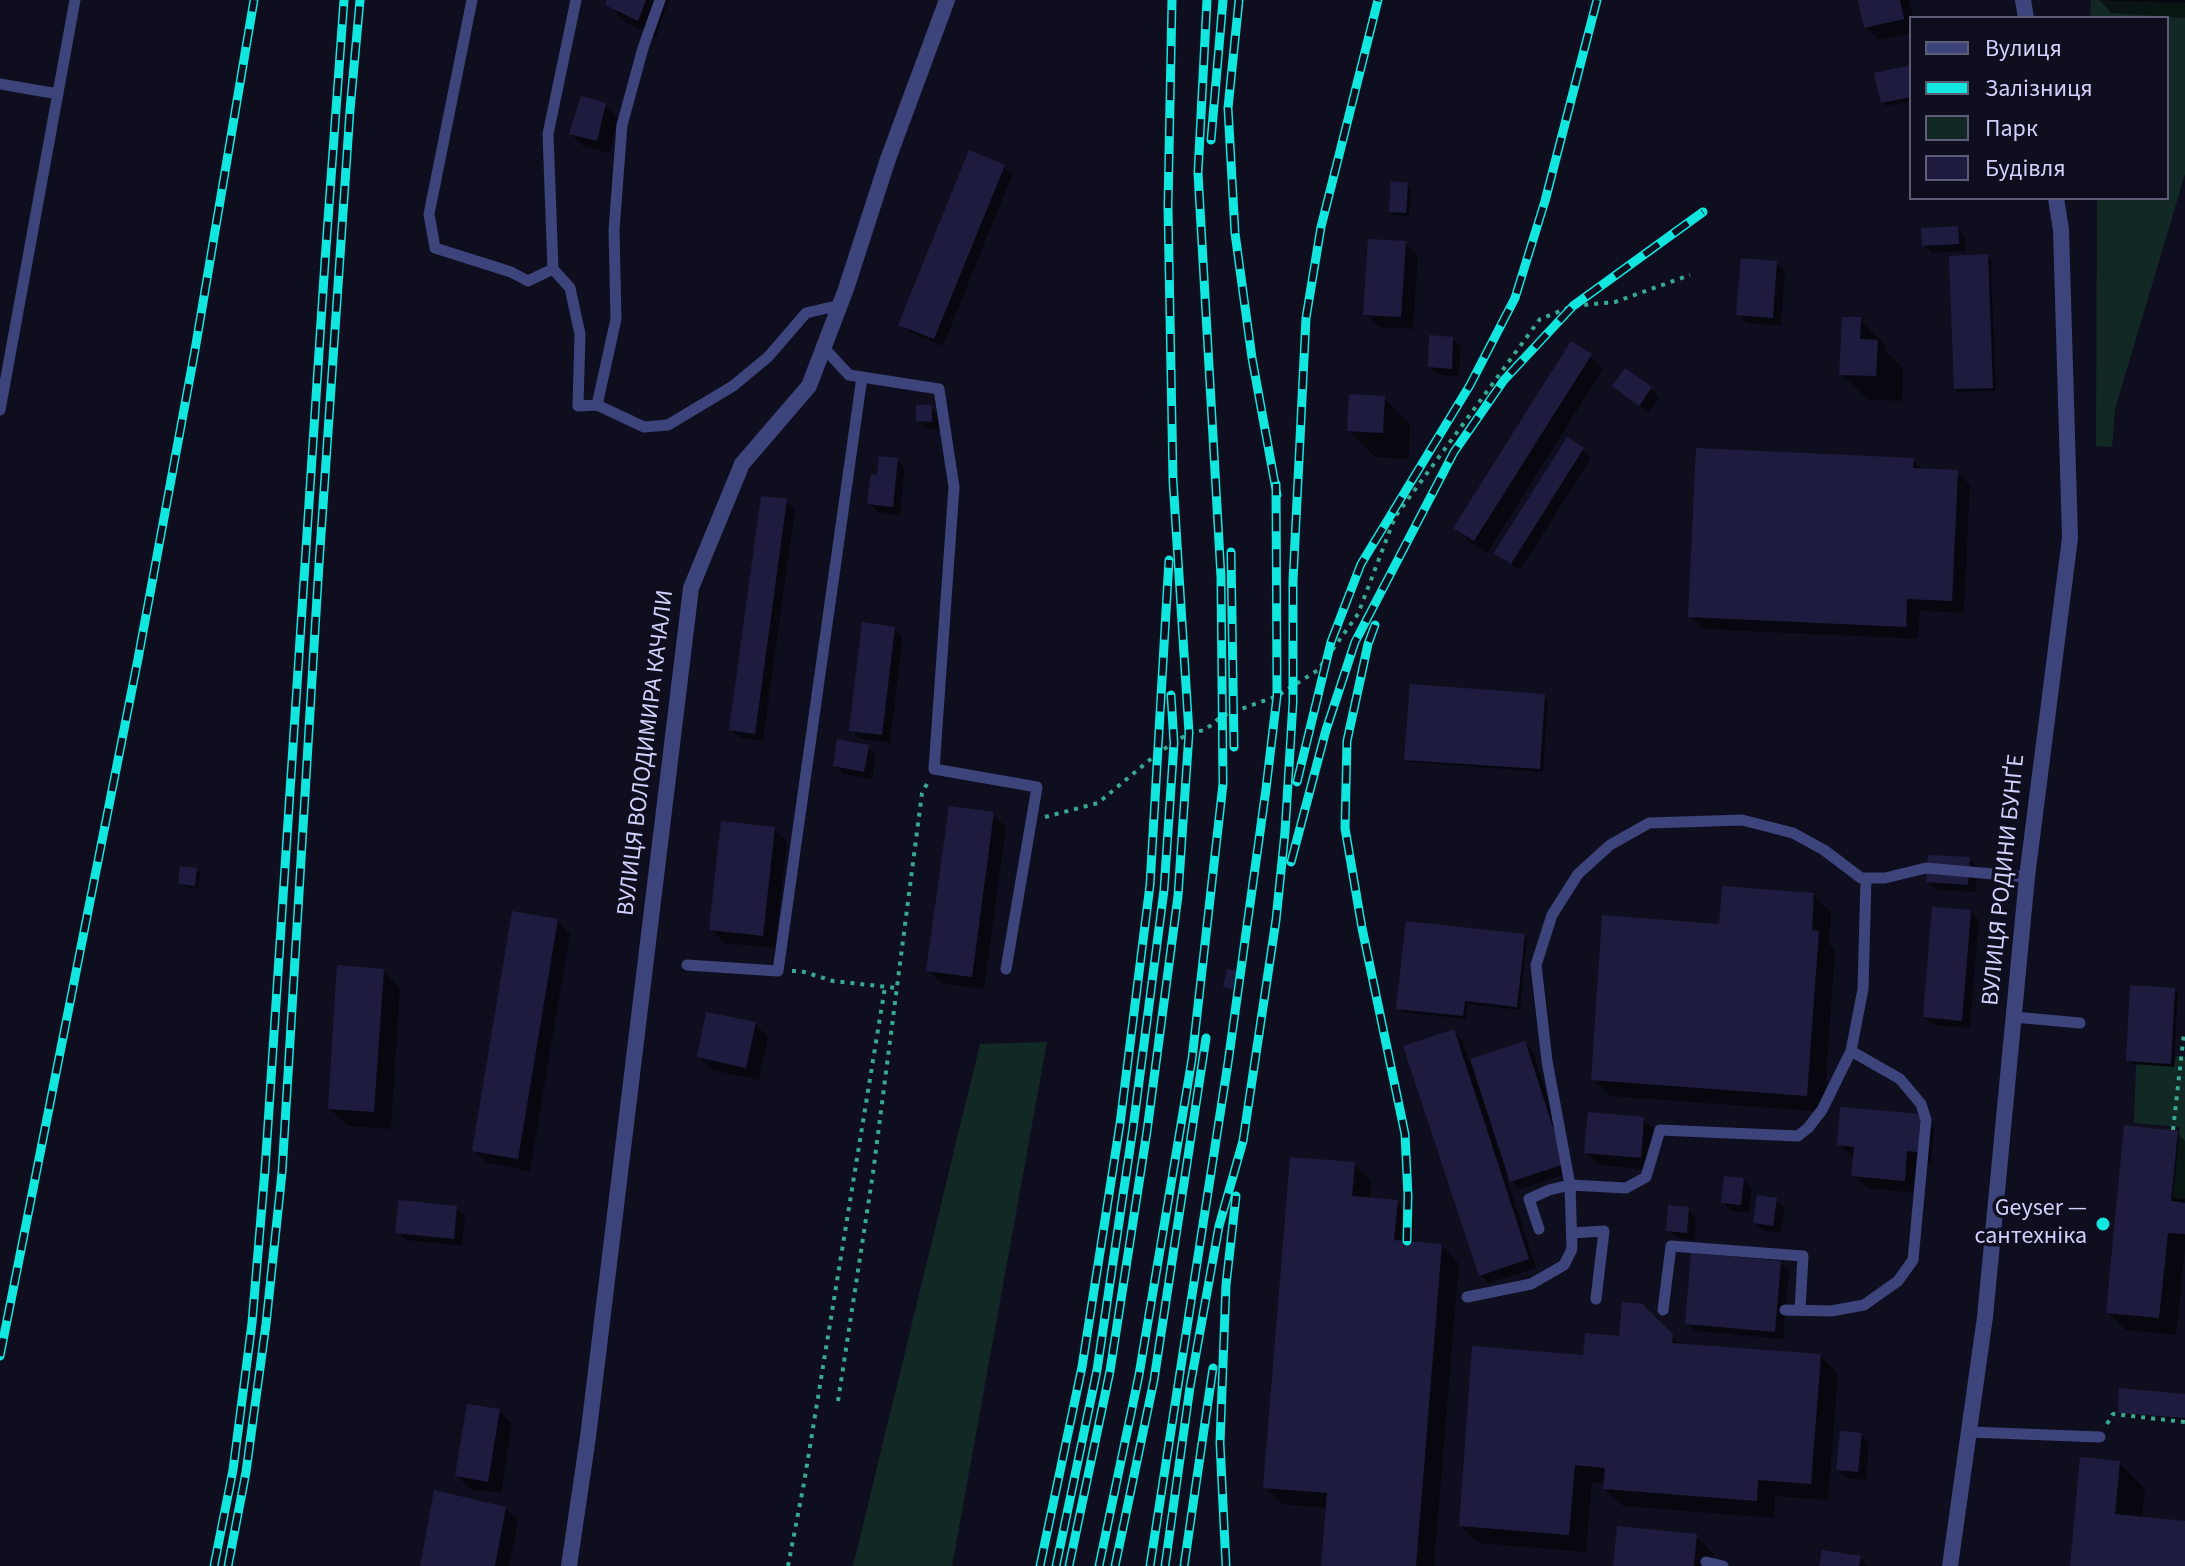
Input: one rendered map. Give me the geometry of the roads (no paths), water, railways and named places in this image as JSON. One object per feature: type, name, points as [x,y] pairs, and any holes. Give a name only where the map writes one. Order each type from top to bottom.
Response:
[{"type":"street","name":"ВУЛИЦЯ ВОЛОДИМИРА КАЧАЛИ","points":[[569,1566],[588,1437],[691,588],[742,464],[809,386],[947,0]]},
{"type":"street","name":"ВУЛИЦЯ РОДИНИ БУНҐЕ","points":[[1950,1566],[1985,1317],[2027,877],[2070,538],[2061,230],[2056,200]]},
{"type":"lane","points":[[0,410],[75,0]]},
{"type":"lane","points":[[472,0],[429,214],[435,248],[511,272],[528,281],[553,269]]},
{"type":"lane","points":[[576,0],[548,134],[553,269],[570,288],[580,334],[578,406],[597,405],[644,427],[668,425],[733,386],[768,357],[806,313],[840,305]]},
{"type":"lane","points":[[597,405],[616,319],[614,230],[622,125],[660,0]]},
{"type":"lane","points":[[0,84],[58,94]]},
{"type":"lane","points":[[824,348],[849,375],[939,389],[954,487],[934,769],[1037,787],[1006,969]]},
{"type":"lane","points":[[687,965],[778,971],[862,377]]},
{"type":"lane","points":[[1467,1297],[1531,1284],[1564,1265],[1572,1249],[1570,1185],[1547,1061],[1536,965],[1552,915],[1578,874],[1610,845],[1649,823],[1742,820],[1793,833],[1824,850],[1861,878],[1885,878],[1926,868],[2027,877]]},
{"type":"lane","points":[[1539,1229],[1529,1199],[1570,1185],[1626,1188],[1646,1177],[1660,1130],[1798,1136],[1822,1110],[1851,1051],[1863,989],[1866,878]]},
{"type":"lane","points":[[2014,1017],[2080,1023]]},
{"type":"lane","points":[[1785,1310],[1831,1311],[1864,1305],[1898,1281],[1913,1260],[1926,1120],[1921,1104],[1900,1079],[1851,1051]]},
{"type":"lane","points":[[1572,1233],[1604,1231],[1596,1299]]},
{"type":"lane","points":[[1663,1310],[1671,1246],[1803,1256],[1800,1310]]},
{"type":"lane","points":[[1970,1432],[2100,1437]]},
{"type":"lane","points":[[1706,1562],[1723,1566]]},
{"type":"railway","points":[[0,1356],[138,659],[195,350],[254,0]]},
{"type":"railway","points":[[214,1566],[233,1470],[252,1323],[265,1170],[344,0]]},
{"type":"railway","points":[[228,1566],[246,1472],[282,1173],[319,564],[360,0]]},
{"type":"railway","points":[[1069,1566],[1110,1371],[1147,1131],[1178,896],[1189,733],[1173,480],[1168,206],[1172,0]]},
{"type":"railway","points":[[1099,1566],[1139,1375],[1192,1059],[1223,784],[1221,577],[1198,173],[1207,0]]},
{"type":"railway","points":[[1211,140],[1223,0]]},
{"type":"railway","points":[[1239,0],[1228,108],[1235,233],[1252,358],[1277,495]]},
{"type":"railway","points":[[1165,1566],[1190,1387],[1219,1226],[1243,1141],[1276,920],[1293,702],[1293,581],[1306,318],[1321,227],[1378,0]]},
{"type":"railway","points":[[1297,782],[1331,642],[1361,564],[1470,385],[1515,298],[1545,201],[1597,0]]},
{"type":"railway","points":[[1291,862],[1326,730],[1355,642],[1454,452],[1504,380],[1573,306],[1703,212]]},
{"type":"railway","points":[[1150,1566],[1228,1063],[1277,696],[1276,484]]},
{"type":"railway","points":[[1231,552],[1234,747]]},
{"type":"railway","points":[[1040,1566],[1082,1367],[1120,1124],[1150,885],[1169,560]]},
{"type":"railway","points":[[1375,625],[1347,741],[1345,828],[1362,928],[1405,1134],[1407,1241]]},
{"type":"railway","points":[[1056,1566],[1097,1370],[1133,1128],[1164,890],[1174,743],[1171,695]]},
{"type":"railway","points":[[1115,1566],[1154,1380],[1206,1038]]},
{"type":"railway","points":[[1226,1566],[1220,1443],[1226,1285],[1236,1196]]},
{"type":"railway","points":[[1184,1566],[1213,1368]]},
{"type":"place","name":"Geyser — сантехніка","points":[[2103,1224]]}]
